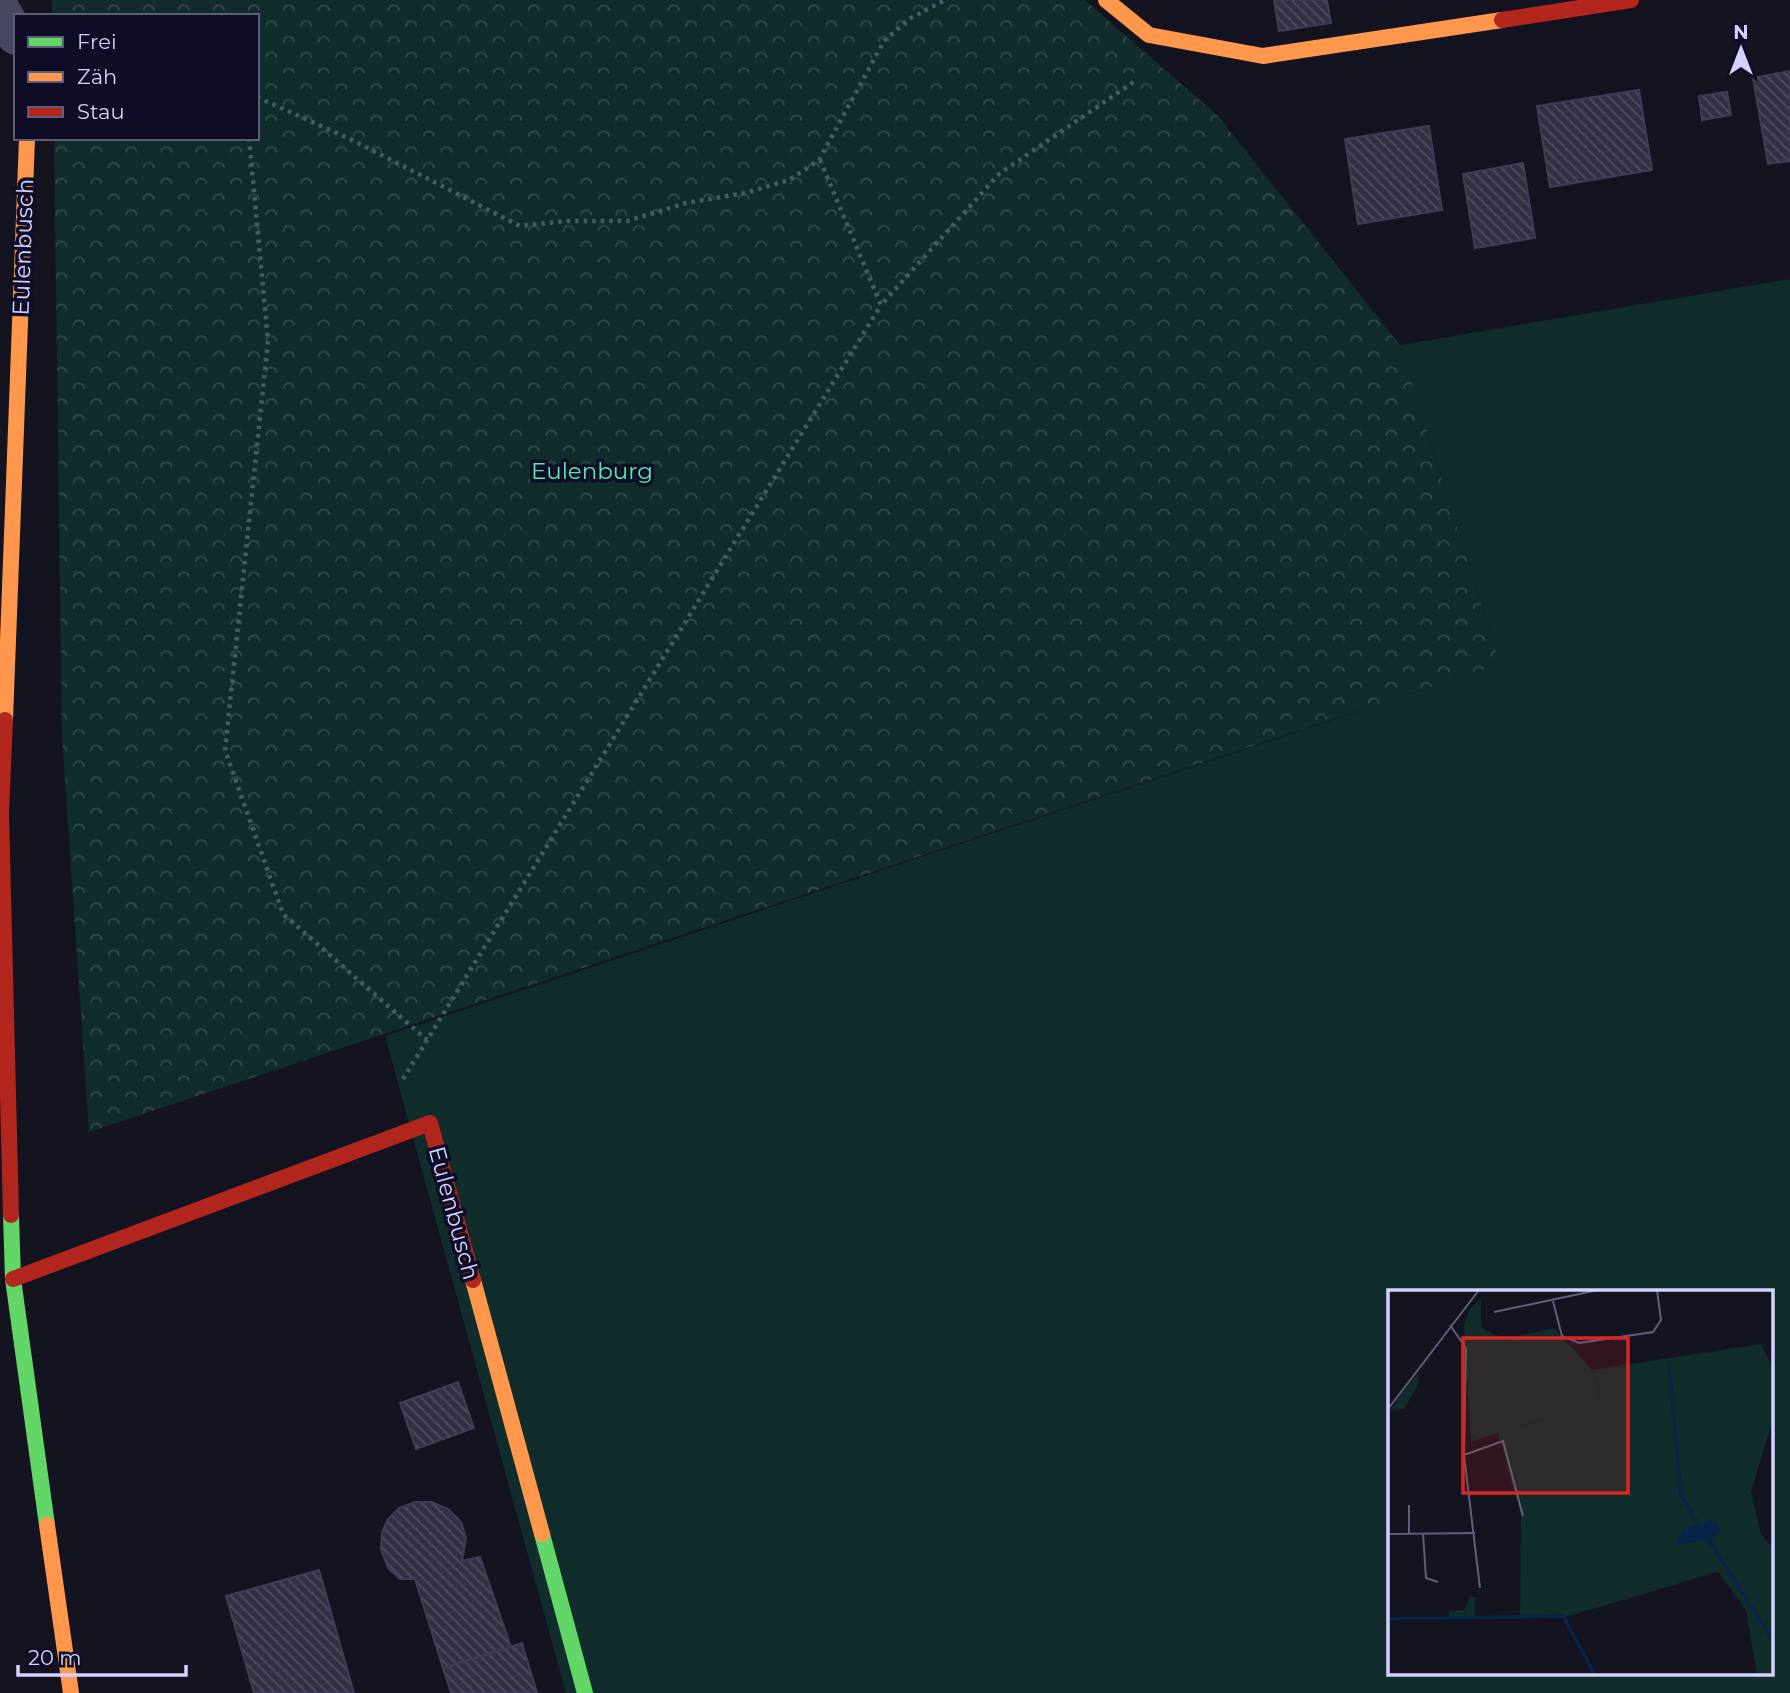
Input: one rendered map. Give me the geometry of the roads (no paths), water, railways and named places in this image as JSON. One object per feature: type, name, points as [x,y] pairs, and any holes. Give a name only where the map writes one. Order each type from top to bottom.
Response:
[{"type":"street","points":[[1107,0],[1149,35],[1263,56],[1631,0]]},
{"type":"street","points":[[0,8],[14,32]]},
{"type":"street","name":"Eulenbusch","points":[[27,140],[1,812],[13,1279],[71,1693]]},
{"type":"street","name":"Eulenbusch","points":[[13,1279],[430,1123],[585,1693]]},
{"type":"park label","name":"Eulenburg","points":[[592,471]]}]
